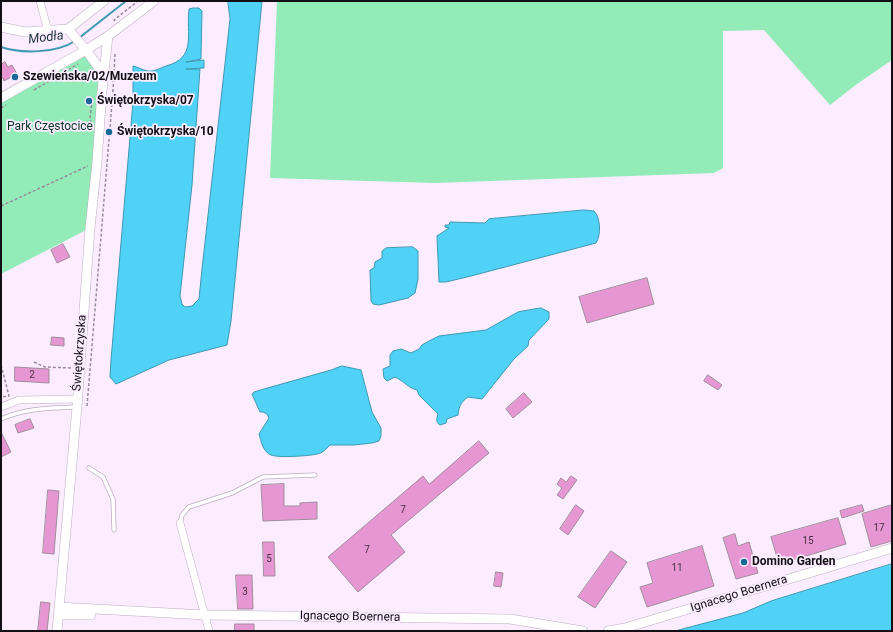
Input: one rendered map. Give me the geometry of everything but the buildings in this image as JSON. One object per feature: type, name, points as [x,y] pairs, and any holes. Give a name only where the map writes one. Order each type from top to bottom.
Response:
[{"type":"street","points":[[40,1],[48,31]]},
{"type":"street","points":[[1,27],[25,32],[68,29],[104,1]]},
{"type":"street","points":[[1,98],[84,47],[108,36],[154,1]]},
{"type":"street","points":[[68,29],[84,47],[104,75]]},
{"type":"street","name":"Świętokrzyska","points":[[57,631],[77,403],[90,228],[108,36]]},
{"type":"street","points":[[1,407],[19,400],[77,403]]},
{"type":"street","points":[[180,523],[209,631]]},
{"type":"street","name":"Ignacego Boernera","points":[[608,631],[625,628],[892,548]]},
{"type":"street","name":"Ignacego Boernera","points":[[58,611],[100,609],[205,615],[510,619],[583,631]]},
{"type":"lane","points":[[1,419],[12,414],[28,410],[77,403]]},
{"type":"lane","points":[[89,468],[103,477],[113,499],[114,530]]},
{"type":"lane","points":[[180,523],[182,515],[189,507],[232,493],[263,477],[316,476]]},
{"type":"path","points":[[87,406],[113,91]]},
{"type":"path","points":[[1,206],[97,162]]},
{"type":"path","points":[[34,362],[44,367],[79,369]]},
{"type":"path","points":[[1,365],[9,396],[1,397]]},
{"type":"green space","points":[[277,1],[892,1],[892,60],[830,105],[764,30],[723,31],[723,168],[714,173],[435,183],[270,178]]},
{"type":"green space","name":"Park Częstocice","points":[[86,50],[104,75],[90,228],[1,274],[1,98]]},
{"type":"water","points":[[228,1],[262,1],[231,321],[227,345],[169,360],[116,384],[110,377],[133,102],[133,66],[146,71],[152,71],[176,62],[186,51],[188,44],[189,9],[199,8],[202,11],[201,59],[186,62],[204,60],[204,68],[186,69],[200,69],[192,185],[180,296],[182,304],[185,307],[192,306],[199,299],[230,19]]},
{"type":"water","points":[[584,210],[594,211],[598,218],[599,236],[596,243],[471,276],[446,282],[439,282],[437,236],[449,228],[445,227],[445,225],[449,225],[450,222],[485,223],[489,219]]},
{"type":"water","points":[[413,247],[418,251],[418,279],[415,293],[408,298],[379,305],[373,304],[371,301],[370,270],[374,268],[375,262],[382,258],[382,251],[386,248]]},
{"type":"water","points":[[541,308],[549,312],[549,319],[529,340],[528,346],[514,359],[482,399],[468,397],[461,404],[458,415],[447,419],[446,423],[440,425],[437,423],[438,414],[419,395],[417,390],[411,388],[395,377],[387,381],[384,378],[383,369],[390,366],[390,355],[393,351],[401,349],[411,353],[439,336],[486,330],[518,312]]},
{"type":"water","points":[[342,366],[361,370],[372,412],[381,428],[381,436],[379,441],[354,445],[330,445],[324,451],[317,454],[275,456],[268,454],[263,446],[259,434],[269,418],[267,414],[260,412],[252,394],[254,392]]},
{"type":"water","points":[[892,564],[892,631],[675,631],[743,613],[771,601]]},
{"type":"waterway","name":"Modła","points":[[79,38],[126,1]]},
{"type":"waterway","name":"Modła","points":[[1,47],[19,51],[39,51],[59,48],[75,41]]},
{"type":"place","name":"Szewieńska/02/Muzeum","points":[[15,77]]},
{"type":"place","name":"Świętokrzyska/07","points":[[89,101]]},
{"type":"place","name":"Świętokrzyska/10","points":[[109,132]]},
{"type":"place","name":"Domino Garden","points":[[744,562]]}]
